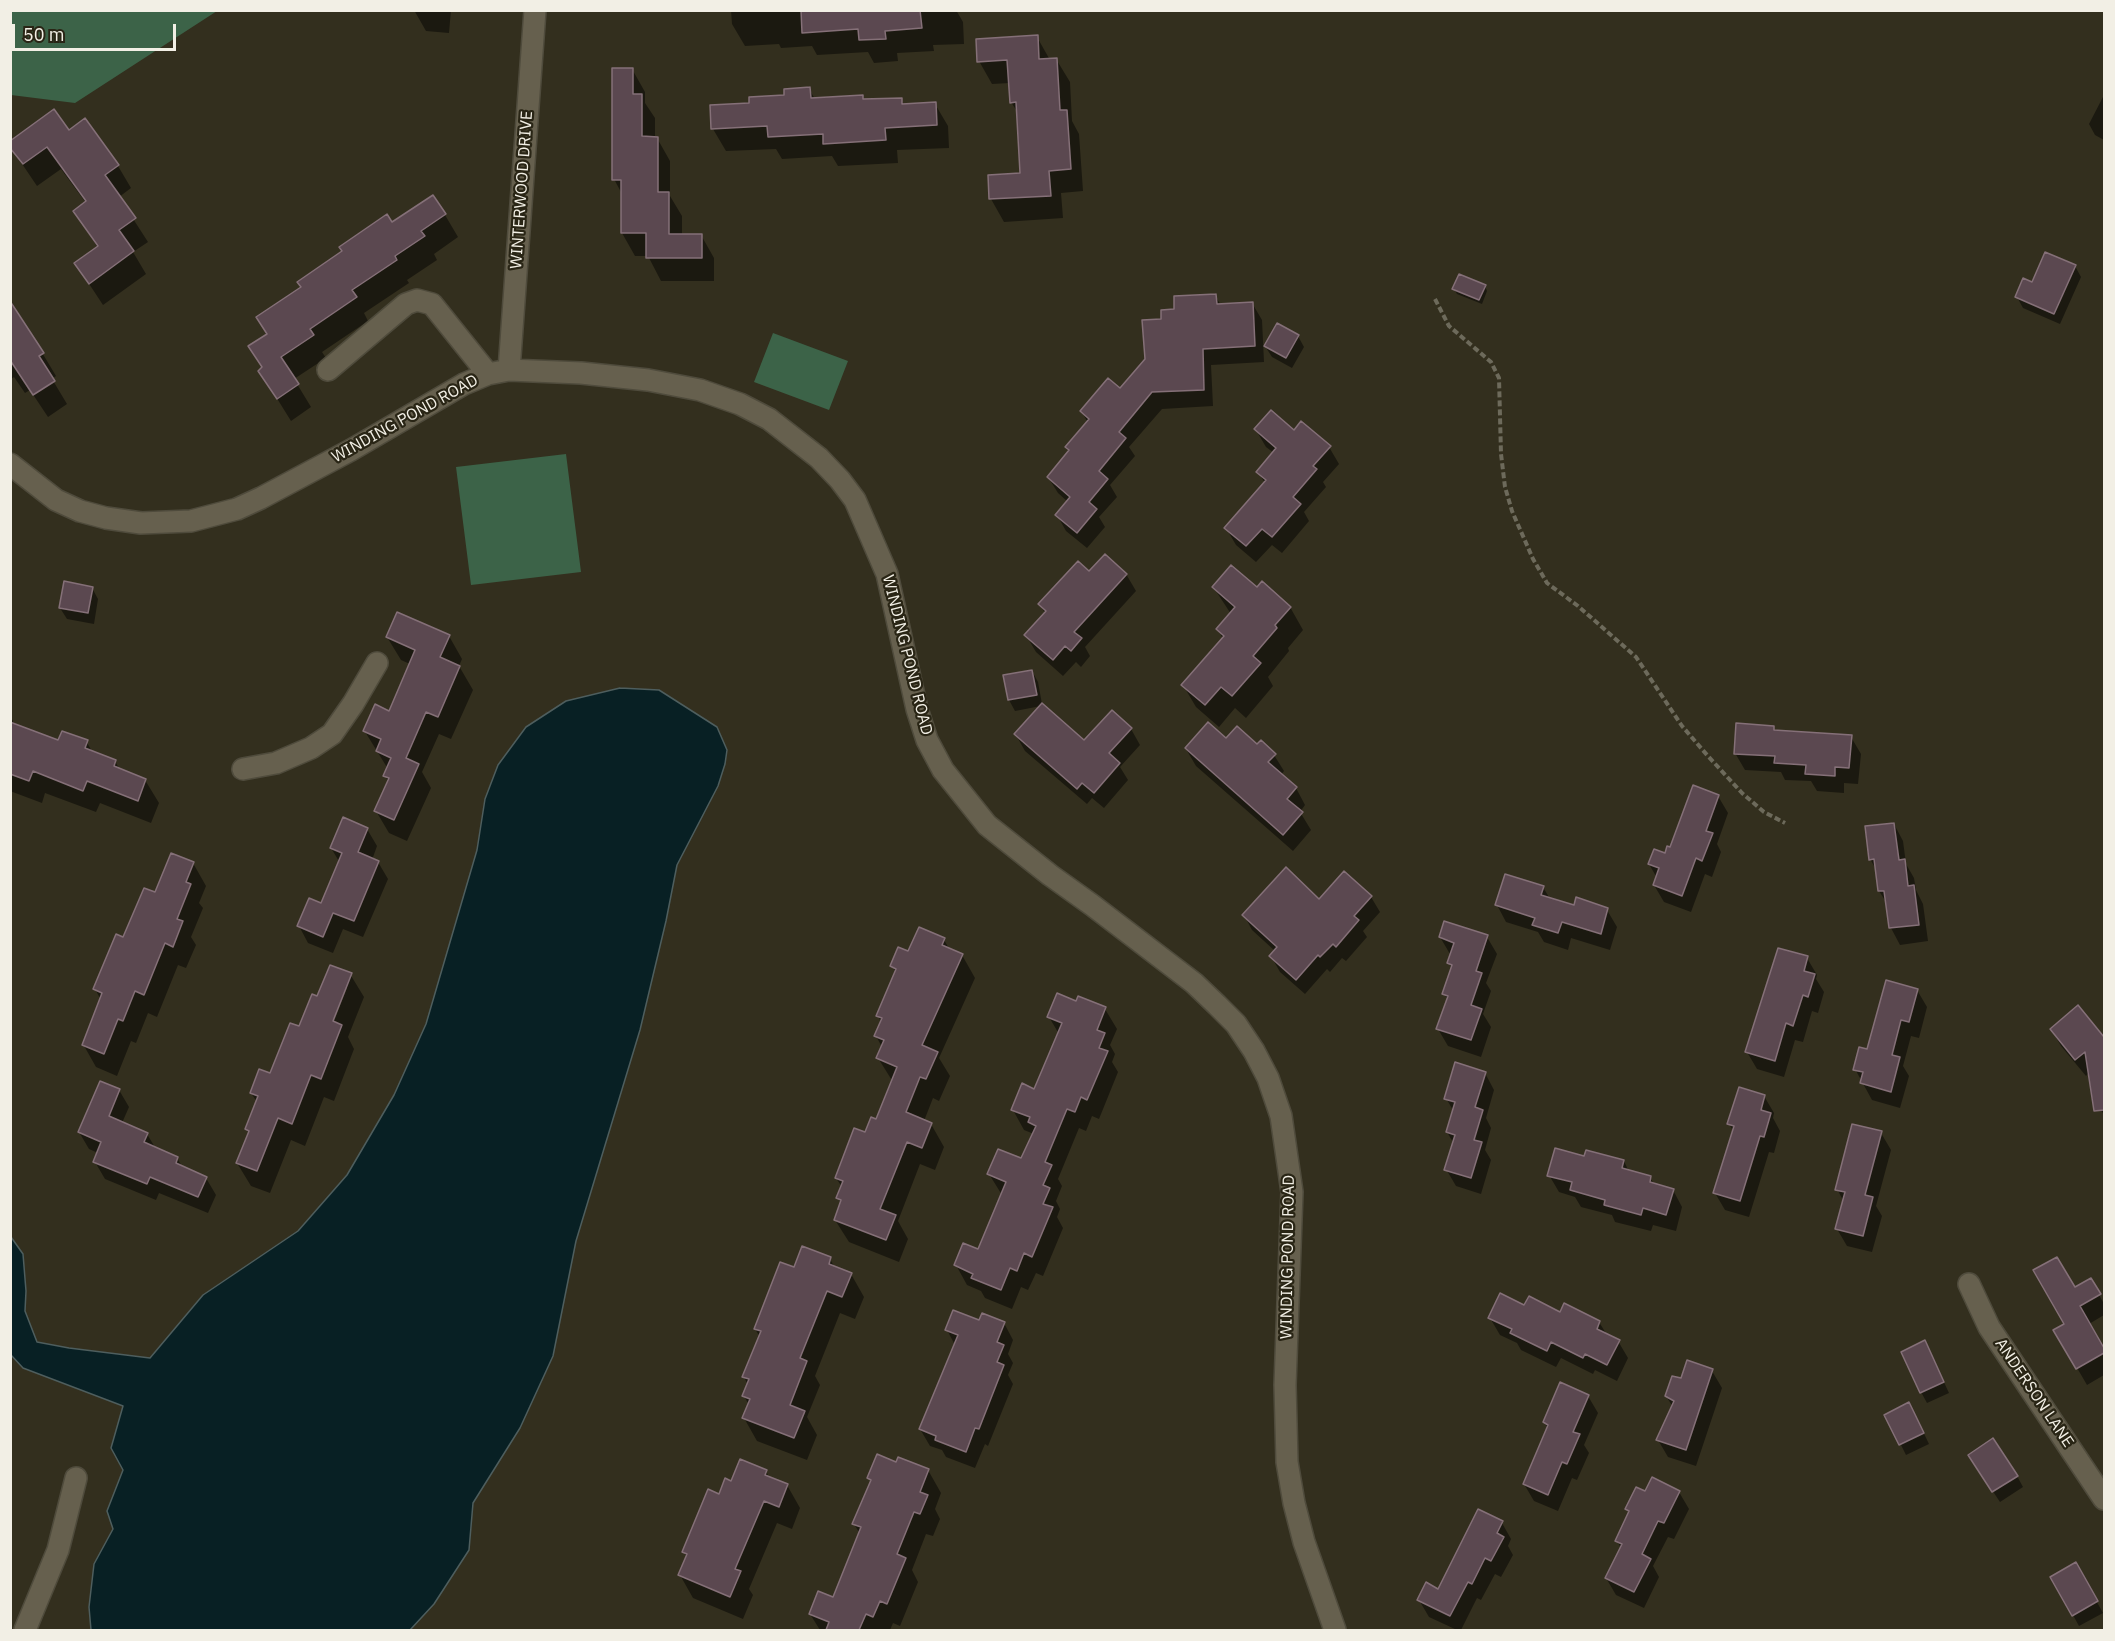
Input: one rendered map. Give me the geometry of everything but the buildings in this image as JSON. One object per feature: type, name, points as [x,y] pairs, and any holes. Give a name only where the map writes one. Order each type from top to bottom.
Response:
[{"type":"street","name":"WINTERWOOD DRIVE","points":[[509,370],[535,10]]},
{"type":"street","points":[[328,369],[406,304],[417,300],[432,304],[488,374]]},
{"type":"street","name":"WINDING POND ROAD","points":[[10,464],[56,500],[80,511],[106,518],[141,523],[191,521],[237,509],[261,498],[351,450],[440,396],[488,374],[509,370],[581,373],[648,380],[700,390],[740,404],[769,419],[819,458],[855,500],[887,574],[917,709],[927,740],[943,770],[987,825],[1194,983],[1236,1024],[1268,1078],[1281,1116],[1292,1192],[1284,1385],[1287,1462],[1304,1542],[1335,1630]]},
{"type":"street","points":[[243,770],[276,763],[311,748],[332,734],[377,663]]},
{"type":"street","name":"ANDERSON LANE","points":[[1969,1284],[1989,1327],[2104,1499]]},
{"type":"street","points":[[25,1630],[58,1550],[76,1478]]},
{"type":"path","points":[[1435,298],[1449,326],[1491,362],[1499,378],[1501,454],[1505,488],[1512,511],[1533,559],[1547,582],[1636,657],[1682,726],[1707,755],[1742,793],[1764,812],[1785,824]]},
{"type":"green space","points":[[11,10],[217,11],[75,103],[11,95]]},
{"type":"green space","points":[[773,333],[848,361],[829,410],[754,382]]},
{"type":"green space","points":[[566,454],[581,572],[471,585],[456,467]]},
{"type":"water","points":[[620,688],[659,690],[717,727],[727,750],[725,764],[718,786],[677,865],[640,1030],[576,1241],[553,1356],[520,1428],[473,1503],[469,1550],[434,1604],[410,1630],[91,1630],[89,1607],[94,1564],[113,1529],[107,1511],[123,1470],[111,1448],[123,1406],[23,1368],[11,1355],[11,1237],[23,1254],[25,1311],[37,1342],[150,1358],[203,1295],[298,1231],[347,1175],[394,1095],[426,1024],[477,850],[485,799],[498,765],[526,727],[566,701]]}]
